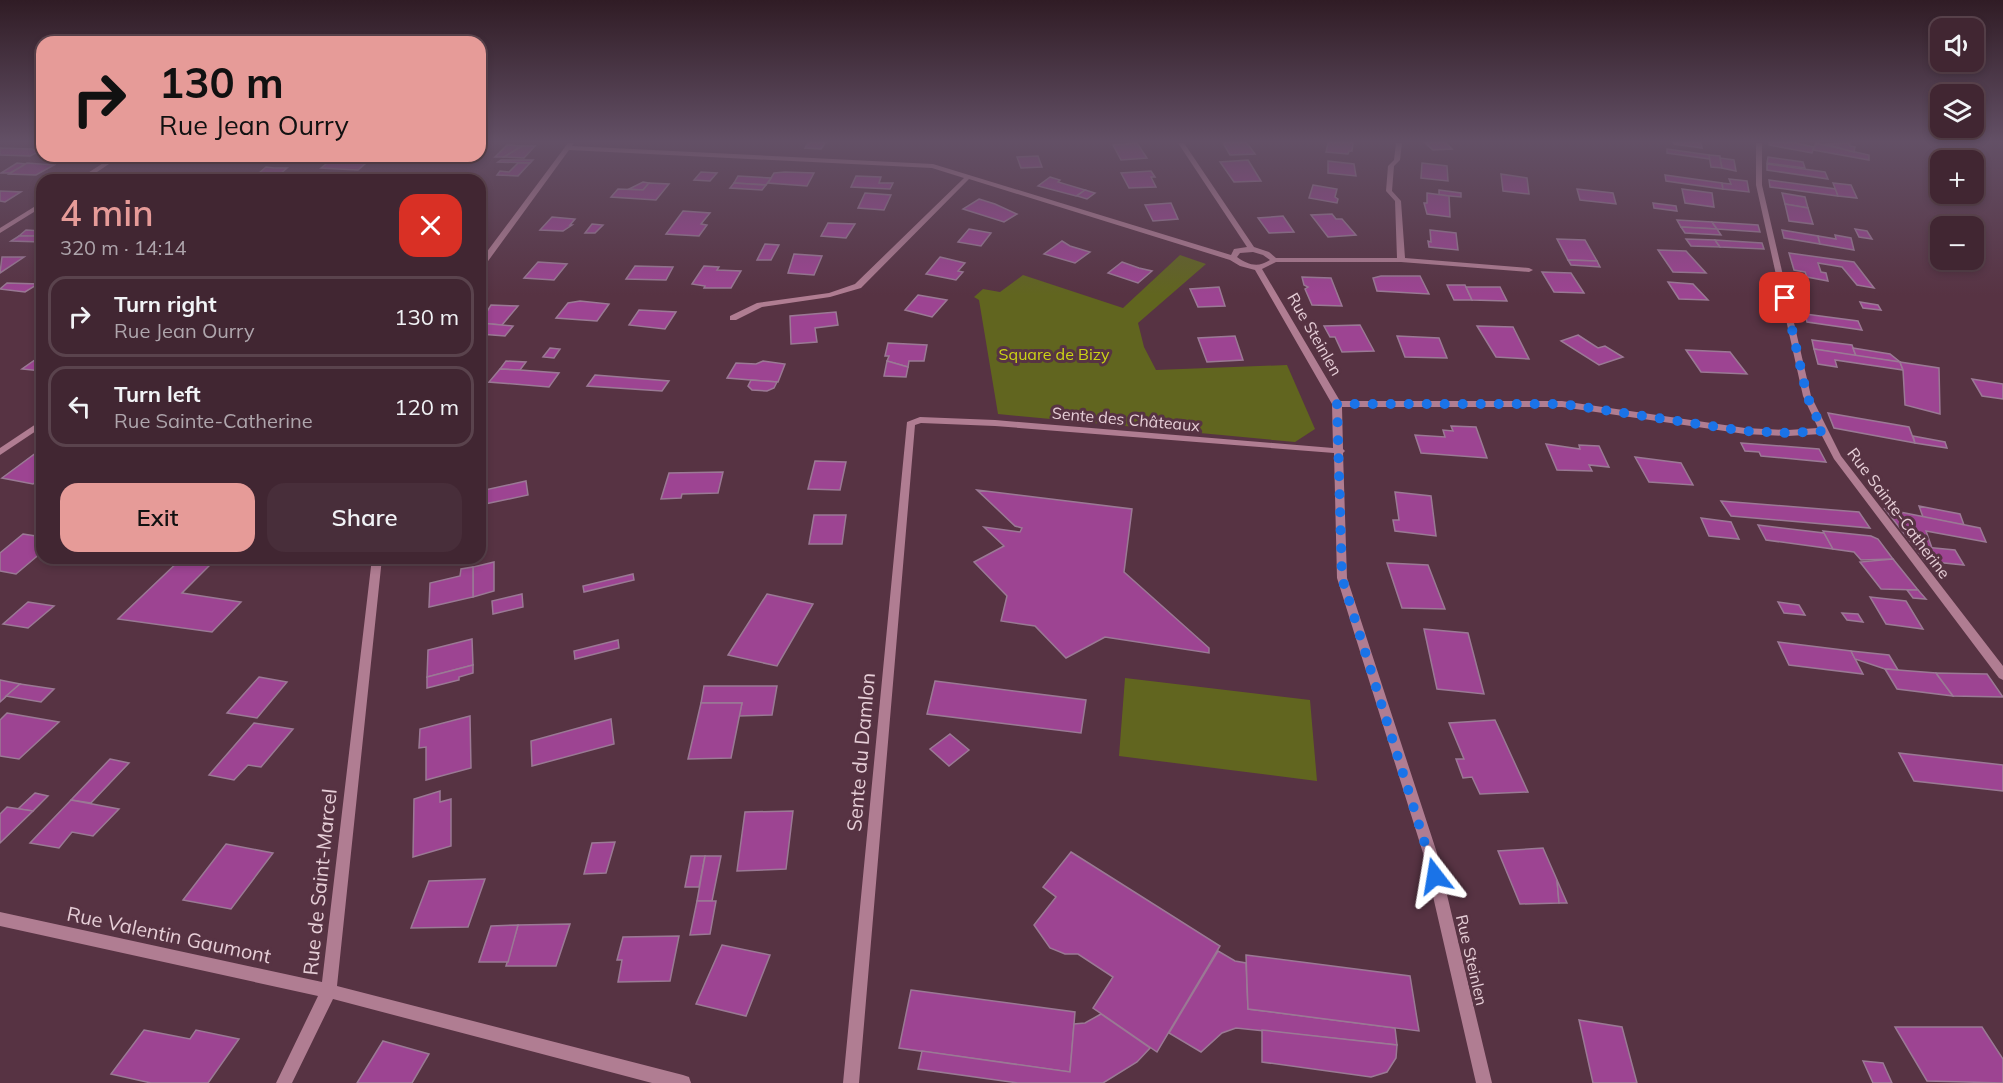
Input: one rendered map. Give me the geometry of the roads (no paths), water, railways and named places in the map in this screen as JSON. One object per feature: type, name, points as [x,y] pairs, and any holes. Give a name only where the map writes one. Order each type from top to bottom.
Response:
[{"type":"street","points":[[486,258],[534,194]]},
{"type":"street","points":[[733,318],[760,305],[830,295],[858,286],[951,194]]},
{"type":"street","points":[[1022,194],[1233,258],[1242,265],[1258,268],[1269,266],[1274,260]]},
{"type":"street","points":[[1215,194],[1251,248]]},
{"type":"street","points":[[1391,194],[1398,201],[1401,260]]},
{"type":"street","name":"Rue Sainte-Catherine","points":[[1761,194],[1807,396],[1823,431],[1850,474],[2003,675]]},
{"type":"street","points":[[0,231],[36,208]]},
{"type":"street","points":[[1233,258],[1237,251],[1251,248],[1267,252],[1274,260],[1401,260],[1529,270]]},
{"type":"street","name":"Rue Steinlen","points":[[1258,268],[1337,404],[1342,578],[1430,854],[1484,1083]]},
{"type":"street","points":[[1337,404],[1563,404],[1745,431],[1788,433],[1823,431]]},
{"type":"street","name":"Sente des Châteaux","points":[[910,424],[921,420],[995,423],[1340,451]]},
{"type":"street","name":"Sente du Damlon","points":[[851,1083],[910,424]]},
{"type":"street","points":[[0,452],[36,427]]},
{"type":"street","name":"Rue de Saint-Marcel","points":[[376,564],[329,991],[682,1083]]},
{"type":"street","name":"Rue Valentin Gaumont","points":[[0,919],[329,991]]},
{"type":"street","points":[[284,1083],[329,991]]},
{"type":"park label","name":"Square de Bizy","points":[[1054,354]]}]
